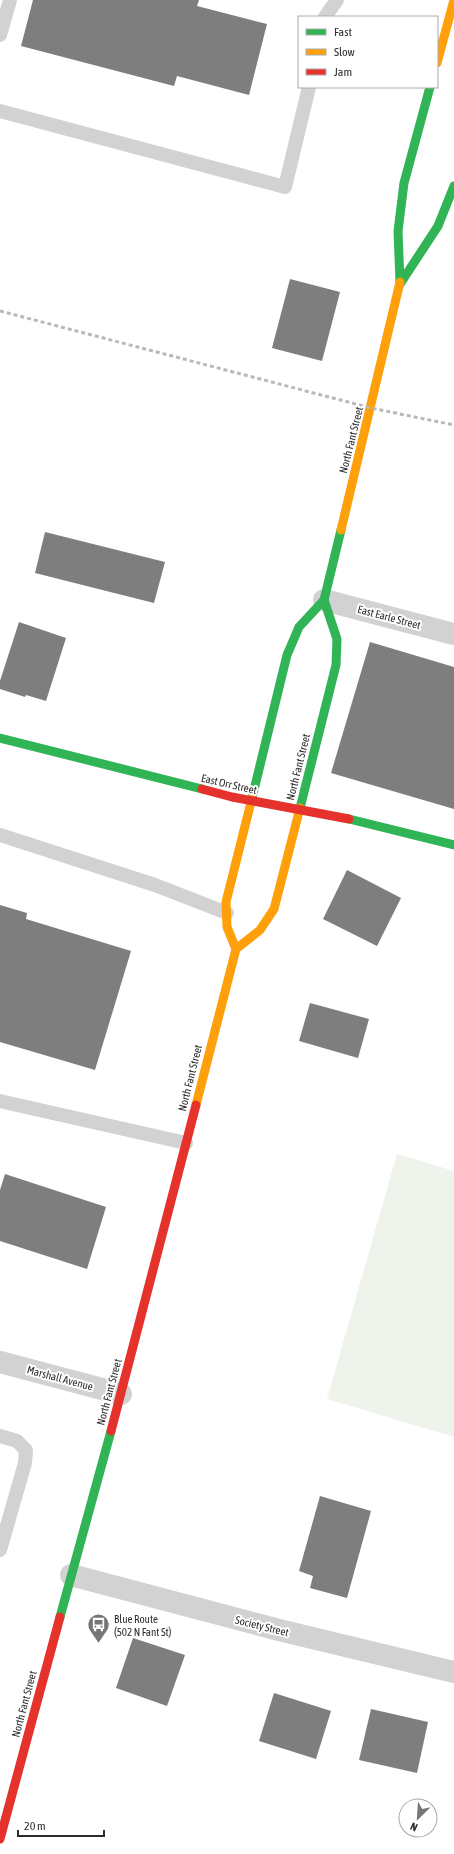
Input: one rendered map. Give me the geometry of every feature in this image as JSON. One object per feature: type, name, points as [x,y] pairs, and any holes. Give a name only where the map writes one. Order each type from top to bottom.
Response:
[{"type":"main road","points":[[438,59],[454,0]]},
{"type":"main road","name":"North Fant Street","points":[[0,1839],[121,1394],[236,949],[227,927],[226,902],[252,802],[287,655],[299,627],[324,600],[400,284],[398,231],[404,183],[430,88]]},
{"type":"main road","name":"North Fant Street","points":[[400,284],[438,226],[454,186]]},
{"type":"main road","name":"North Fant Street","points":[[236,949],[260,930],[274,909],[336,666],[337,639],[324,600]]},
{"type":"main road","name":"East Orr Street","points":[[0,738],[118,770],[252,802],[364,822],[454,845]]},
{"type":"street","name":"East Earle Street","points":[[324,600],[454,634]]},
{"type":"street","name":"Marshall Avenue","points":[[0,1362],[121,1394]]},
{"type":"street","name":"Society Street","points":[[71,1575],[279,1630],[454,1672]]},
{"type":"lane","points":[[0,35],[10,0]]},
{"type":"lane","points":[[323,0],[326,16]]},
{"type":"lane","points":[[326,16],[337,0]]},
{"type":"lane","points":[[0,111],[285,187],[309,88]]},
{"type":"lane","points":[[0,835],[154,885],[227,913]]},
{"type":"lane","points":[[0,1101],[186,1143]]},
{"type":"lane","points":[[0,1436],[17,1442],[26,1450],[25,1463],[4,1517],[0,1550]]},
{"type":"shaded area","points":[[397,1154],[454,1171],[454,1437],[327,1399]]},
{"type":"building","points":[[33,0],[199,0],[197,6],[267,24],[249,95],[177,76],[174,86],[21,46]]},
{"type":"building","points":[[290,279],[340,292],[322,361],[272,348]]},
{"type":"building","points":[[45,532],[165,562],[154,603],[35,573]]},
{"type":"building","points":[[19,622],[66,638],[46,701],[26,695],[25,697],[0,689],[0,681]]},
{"type":"building","points":[[370,642],[454,667],[454,809],[331,773]]},
{"type":"building","points":[[347,870],[401,898],[377,946],[323,919]]},
{"type":"building","points":[[0,905],[27,913],[26,919],[131,951],[95,1070],[0,1042]]},
{"type":"building","points":[[310,1003],[369,1019],[358,1058],[299,1041]]},
{"type":"building","points":[[5,1174],[106,1207],[87,1269],[0,1241],[0,1190]]},
{"type":"building","points":[[320,1496],[371,1511],[347,1598],[310,1588],[313,1576],[299,1571]]},
{"type":"building","points":[[133,1638],[185,1655],[167,1706],[116,1688]]},
{"type":"building","points":[[274,1693],[331,1711],[316,1759],[259,1741]]},
{"type":"building","points":[[371,1709],[428,1722],[417,1773],[359,1760]]},
{"type":"railway","points":[[0,311],[371,408],[454,425]]},
{"type":"traffic: fast","points":[[400,282],[398,231],[404,183],[430,88]]},
{"type":"traffic: fast","points":[[400,284],[438,226],[454,186]]},
{"type":"traffic: fast","points":[[252,798],[287,655],[299,627],[324,600],[341,530]]},
{"type":"traffic: fast","points":[[300,808],[336,665],[337,639],[324,600]]},
{"type":"traffic: fast","points":[[0,738],[202,789]]},
{"type":"traffic: fast","points":[[349,819],[454,845]]},
{"type":"traffic: fast","points":[[60,1617],[111,1431]]},
{"type":"traffic: slow","points":[[438,59],[454,0]]},
{"type":"traffic: slow","points":[[341,530],[400,282]]},
{"type":"traffic: slow","points":[[196,1105],[236,949],[227,927],[226,902],[252,798]]},
{"type":"traffic: slow","points":[[236,949],[260,930],[274,909],[300,808]]},
{"type":"traffic: jam","points":[[202,789],[232,797],[349,819]]},
{"type":"traffic: jam","points":[[111,1431],[196,1105]]},
{"type":"traffic: jam","points":[[0,1839],[60,1617]]},
{"type":"place","name":"Blue Route (502 N Fant St)","points":[[99,1644]]}]
